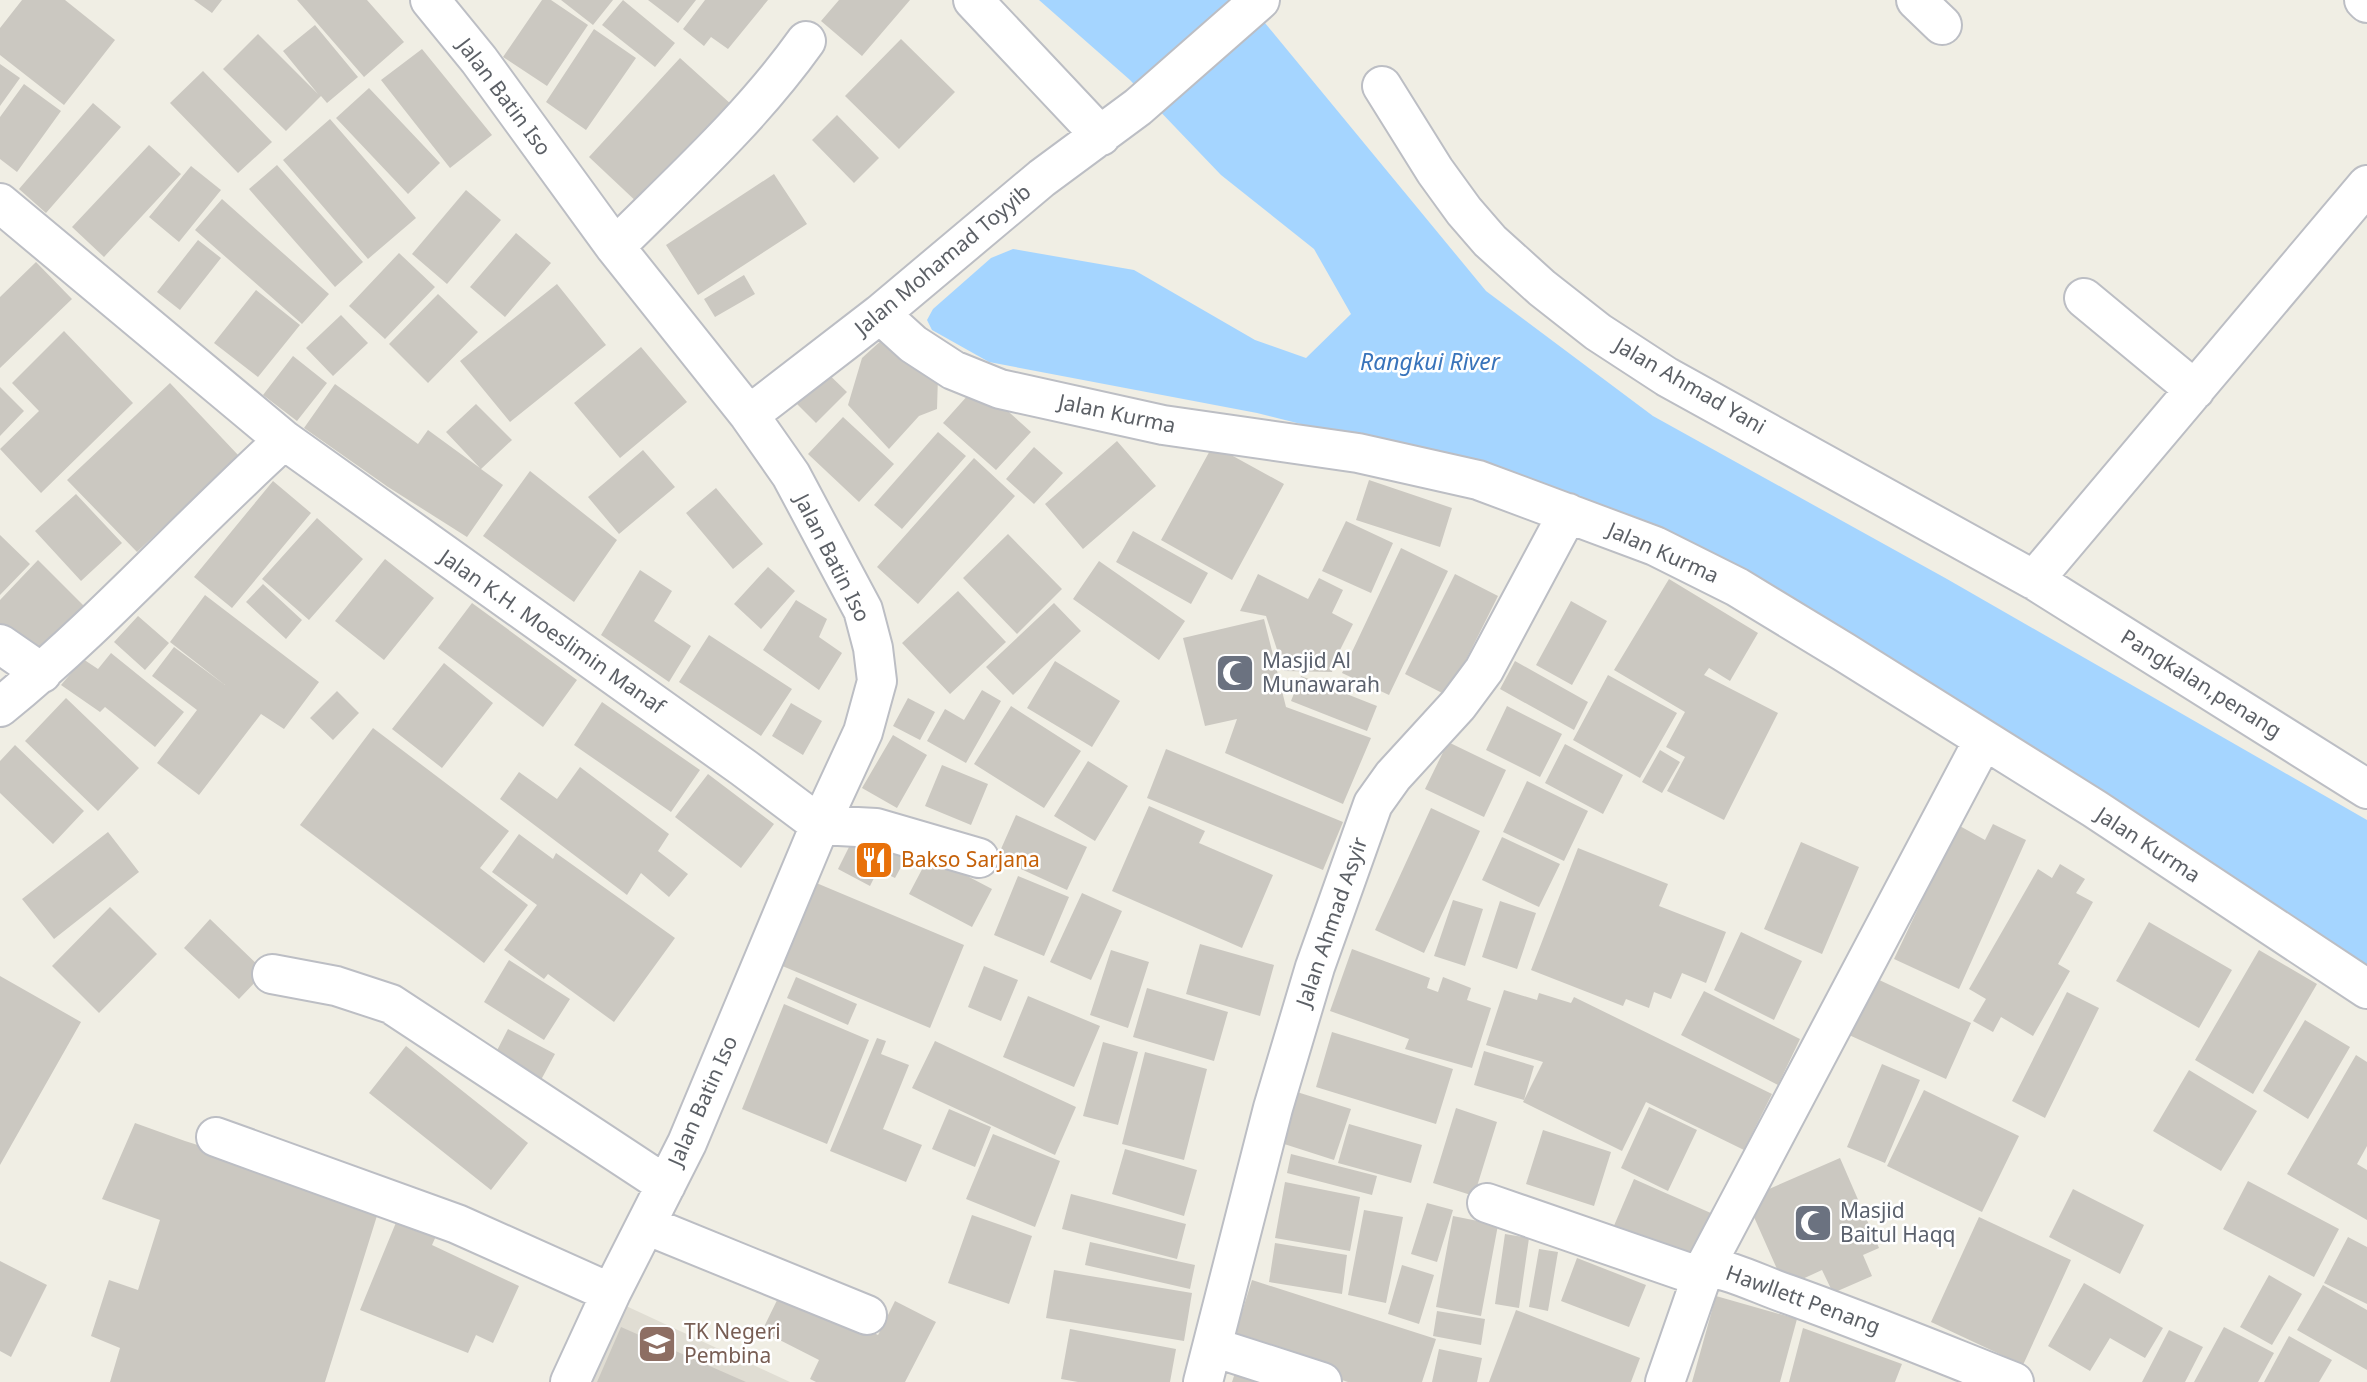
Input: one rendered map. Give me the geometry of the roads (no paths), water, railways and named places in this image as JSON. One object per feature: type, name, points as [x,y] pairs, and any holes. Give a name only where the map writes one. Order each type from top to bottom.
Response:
[{"type":"street","name":"Jalan Batin Iso","points":[[430,0],[479,60],[615,247],[749,415],[790,475],[863,610],[873,648],[877,681],[863,732],[820,825],[687,1143],[611,1293],[570,1382]]},
{"type":"street","points":[[973,0],[1101,136]]},
{"type":"street","name":"Jalan Mohamad Toyyib","points":[[749,415],[880,314],[1041,178],[1138,107],[1261,0]]},
{"type":"street","points":[[615,247],[730,135],[776,82],[806,41]]},
{"type":"street","name":"Jalan Ahmad Yani","points":[[1382,86],[1435,171],[1490,241],[1598,332],[1667,377],[2034,580]]},
{"type":"street","points":[[2034,580],[2367,185]]},
{"type":"street","name":"Jalan K.H. Moeslimin Manaf","points":[[0,203],[284,440],[820,825]]},
{"type":"street","points":[[2084,299],[2195,390]]},
{"type":"street","name":"Jalan Kurma","points":[[880,314],[913,344],[953,370],[1000,389],[1163,425],[1358,453],[1478,480],[1655,546],[1737,587],[2095,809],[2367,989]]},
{"type":"street","points":[[0,707],[42,673],[284,440]]},
{"type":"street","name":"Jalan Ahmad Asyir","points":[[1208,1364],[1273,1108],[1311,980],[1373,804],[1393,776],[1458,705],[1484,670],[1568,513]]},
{"type":"street","name":"Pangkalan,penang","points":[[2034,580],[2367,789]]},
{"type":"street","points":[[0,644],[42,673]]},
{"type":"street","points":[[1487,1203],[1703,1272],[1983,741]]},
{"type":"street","points":[[820,825],[876,828],[979,858]]},
{"type":"street","points":[[272,974],[336,986],[391,1004],[666,1185]]},
{"type":"street","points":[[216,1136],[457,1224],[611,1293]]},
{"type":"street","points":[[646,1225],[867,1315]]},
{"type":"street","name":"Hawllett Penang","points":[[1665,1382],[1703,1272],[1724,1269],[2014,1382]]},
{"type":"street","points":[[1208,1364],[1322,1382]]},
{"type":"water","name":"Rangkui River","points":[[1039,0],[1246,0],[1486,291],[1653,416],[1947,579],[2367,820],[2367,971],[1516,478],[1257,413],[989,362],[932,330],[927,320],[933,309],[991,258],[1013,249],[1134,270],[1255,340],[1306,358],[1351,314],[1314,249],[1221,175],[1130,80]]},
{"type":"place","name":"Masjid Al Munawarah","points":[[1235,673]]},
{"type":"place","name":"Bakso Sarjana","points":[[874,860]]},
{"type":"place","name":"Masjid Baitul Haqq","points":[[1813,1223]]},
{"type":"place","name":"TK Negeri Pembina","points":[[657,1344]]}]
